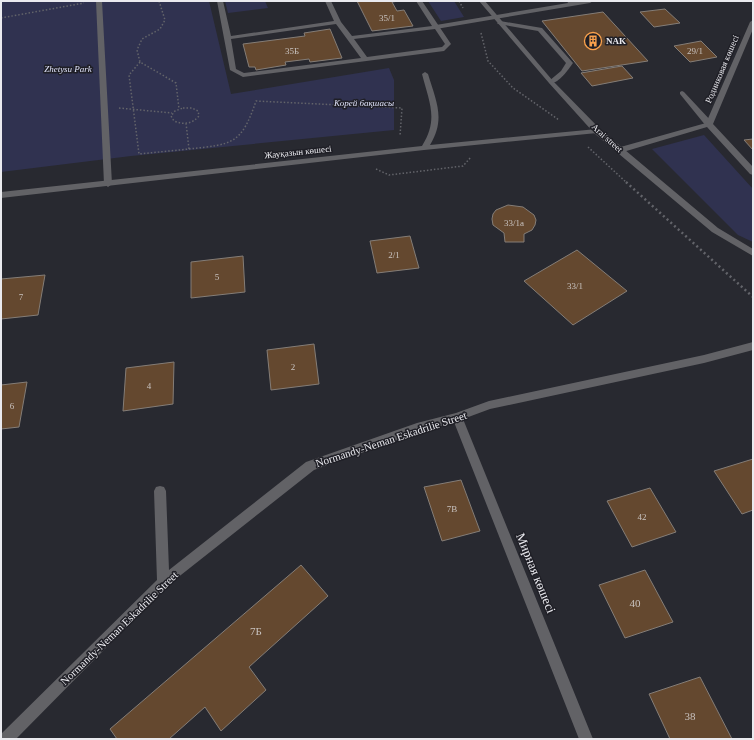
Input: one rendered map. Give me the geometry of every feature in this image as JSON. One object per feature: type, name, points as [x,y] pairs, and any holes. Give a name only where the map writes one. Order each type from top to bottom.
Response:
[{"type":"street","points":[[99,1],[108,184]]},
{"type":"street","points":[[220,1],[233,70],[243,75],[364,58],[444,49],[448,44],[419,1]]},
{"type":"street","points":[[328,1],[338,22],[364,58]]},
{"type":"street","name":"Arai street","points":[[482,1],[551,82],[597,131],[715,230],[753,253]]},
{"type":"street","points":[[350,38],[472,21],[497,20],[571,2],[590,1]]},
{"type":"street","points":[[497,20],[540,29],[570,64],[551,82]]},
{"type":"street","points":[[228,38],[338,22]]},
{"type":"street","name":"Родниковая көшесі","points":[[709,124],[753,22]]},
{"type":"street","points":[[424,148],[434,132],[436,115],[425,74]]},
{"type":"street","points":[[682,93],[753,172]]},
{"type":"street","points":[[620,150],[709,124]]},
{"type":"street","name":"Жауқазын көшесі","points":[[1,195],[424,148],[597,131]]},
{"type":"street","name":"Normandy-Neman Eskadrilie Street","points":[[6,739],[163,582],[310,466],[417,428],[457,418],[489,405],[704,359],[753,346]]},
{"type":"street","name":"Мирная көшесі","points":[[457,418],[586,739]]},
{"type":"street","points":[[160,491],[163,582]]},
{"type":"path","points":[[159,1],[165,20],[160,29],[142,39],[138,50],[140,62],[176,84],[179,109]]},
{"type":"path","points":[[459,1],[483,36],[488,61],[513,88],[559,120],[551,120]]},
{"type":"path","points":[[1,18],[84,2]]},
{"type":"path","points":[[140,62],[129,75],[139,154],[227,145],[240,138],[250,123],[256,102],[402,108],[400,137],[434,132]]},
{"type":"path","points":[[133,109],[172,114],[179,109],[188,107],[198,111],[199,116],[186,123],[174,122],[171,116],[172,114]]},
{"type":"path","points":[[186,123],[189,149]]},
{"type":"path","points":[[585,145],[753,297]]},
{"type":"path","points":[[371,167],[389,174],[463,166],[474,153]]},
{"type":"green space","name":"Zhetysu Park","points":[[1,1],[209,1],[231,94],[389,68],[394,80],[394,130],[131,156],[1,172]]},
{"type":"green space","points":[[225,1],[265,1],[268,8],[228,13]]},
{"type":"green space","points":[[428,1],[454,1],[464,17],[441,21]]},
{"type":"green space","points":[[704,135],[753,189],[753,242],[738,235],[652,149]]},
{"type":"building","points":[[357,1],[399,1],[392,2],[397,11],[404,10],[413,26],[372,31]]},
{"type":"building","points":[[665,9],[680,23],[654,27],[640,12]]},
{"type":"building","name":"NAK","points":[[603,12],[648,61],[582,71],[542,21]]},
{"type":"building","points":[[330,29],[342,58],[310,62],[309,59],[285,62],[286,65],[256,70],[255,67],[249,67],[243,44],[305,36],[304,33]]},
{"type":"building","points":[[701,41],[717,57],[690,62],[674,46]]},
{"type":"building","points":[[622,66],[633,78],[592,86],[581,73]]},
{"type":"building","points":[[753,139],[753,150],[744,140]]},
{"type":"building","points":[[508,205],[523,207],[534,215],[536,220],[535,225],[532,230],[524,234],[524,242],[505,242],[504,233],[493,225],[493,214],[496,210]]},
{"type":"building","points":[[410,236],[419,268],[377,273],[370,241]]},
{"type":"building","points":[[577,250],[627,291],[573,325],[524,281]]},
{"type":"building","points":[[243,256],[245,292],[191,298],[191,262]]},
{"type":"building","points":[[45,275],[38,315],[1,319],[1,279]]},
{"type":"building","points":[[314,344],[319,384],[271,390],[267,350]]},
{"type":"building","points":[[174,362],[173,404],[123,411],[126,368]]},
{"type":"building","points":[[27,382],[19,427],[1,429],[1,385]]},
{"type":"building","points":[[753,459],[753,510],[742,514],[714,471]]},
{"type":"building","points":[[461,480],[480,531],[442,541],[424,487]]},
{"type":"building","points":[[650,488],[676,532],[632,547],[607,501]]},
{"type":"building","points":[[301,565],[328,596],[249,667],[266,690],[221,731],[205,707],[169,739],[117,739],[110,729]]},
{"type":"building","points":[[645,570],[673,622],[625,638],[599,585]]},
{"type":"building","points":[[700,677],[732,739],[670,739],[649,694]]},
{"type":"place","name":"NAK","points":[[593,41]]},
{"type":"park label","name":"Корей бақшасы","points":[[364,103]]}]
